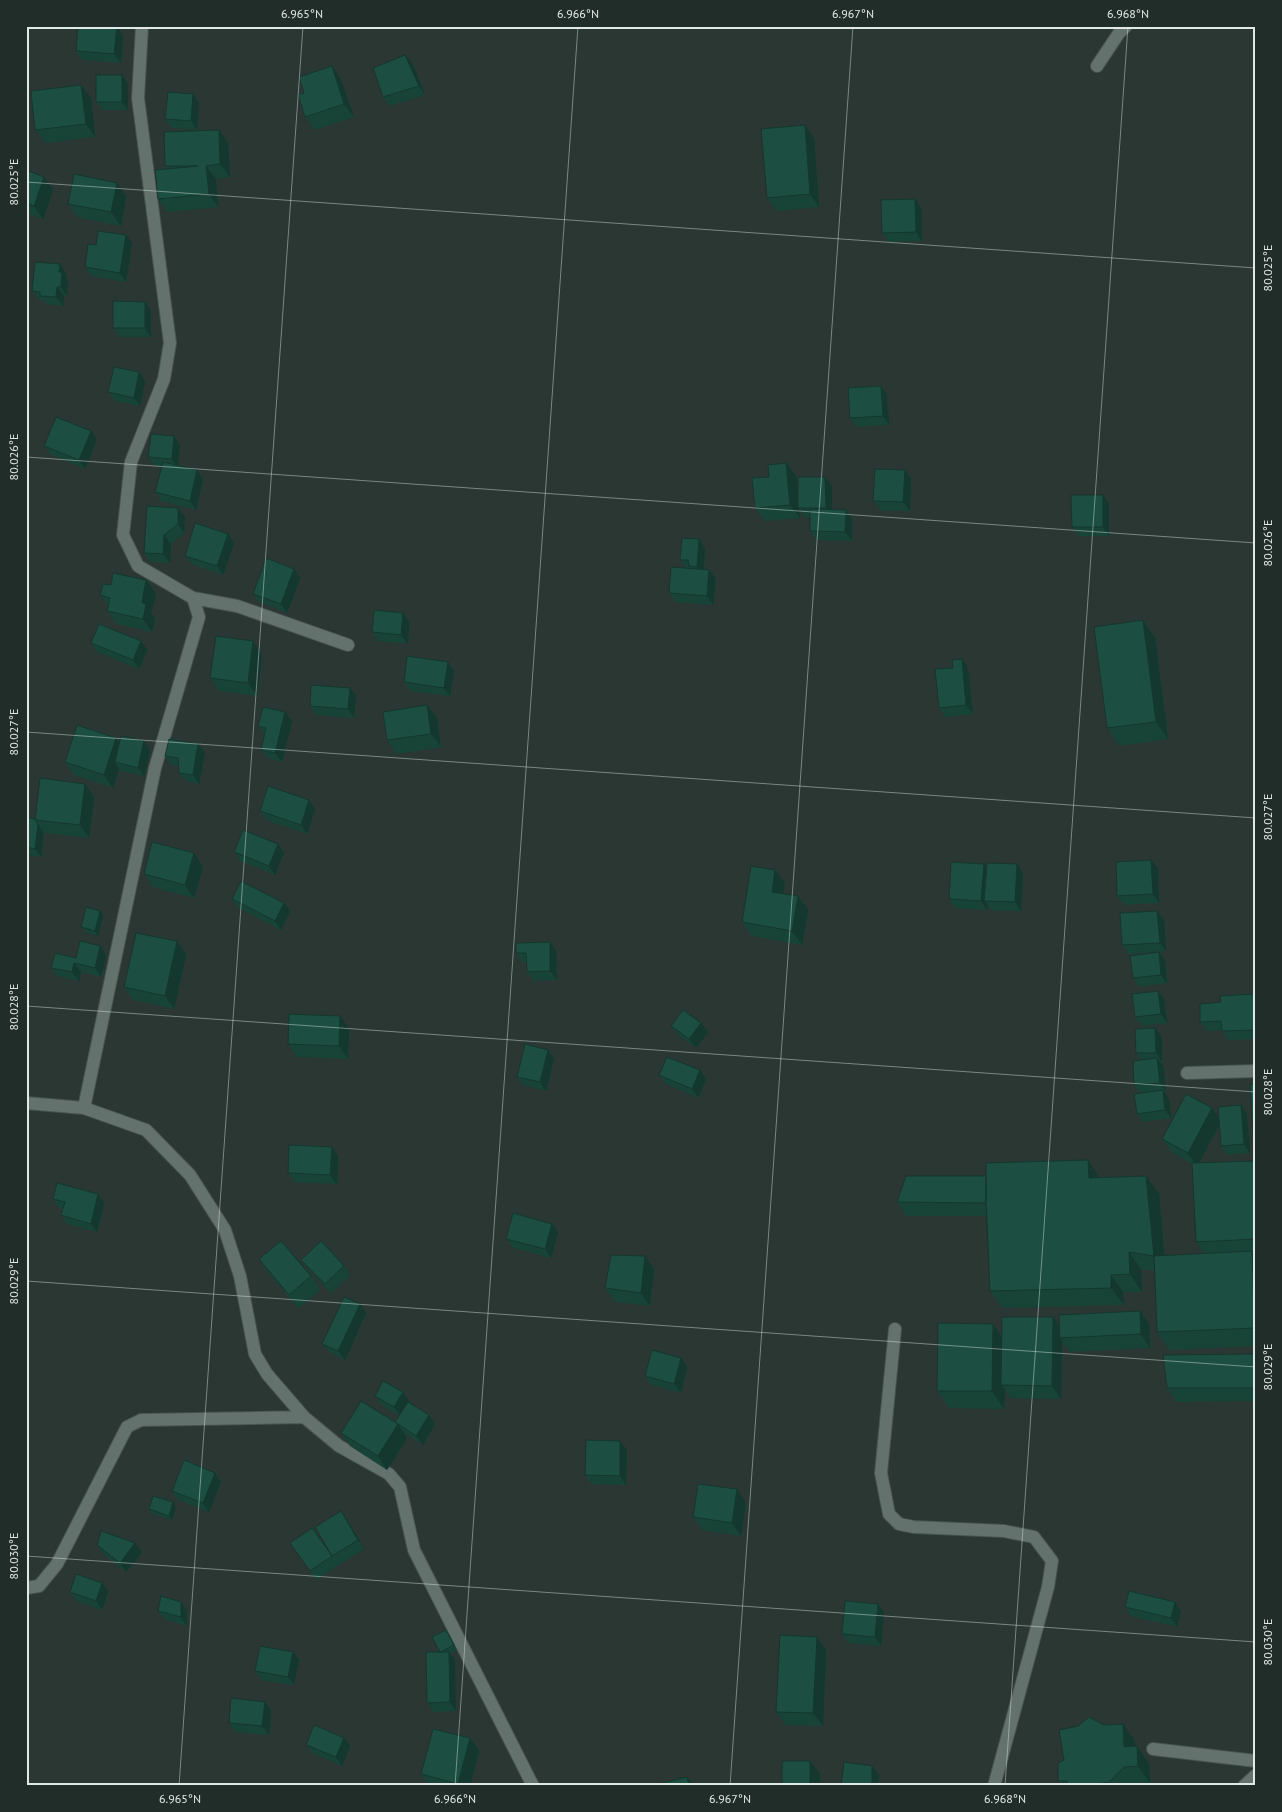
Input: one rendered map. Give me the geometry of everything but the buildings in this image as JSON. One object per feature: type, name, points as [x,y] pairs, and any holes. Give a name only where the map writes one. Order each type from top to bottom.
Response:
[{"type":"street","points":[[142,26],[138,98],[170,343],[164,379],[131,462],[123,535],[138,566],[193,598],[238,606],[348,645]]},
{"type":"street","points":[[1097,66],[1119,33],[1126,26]]},
{"type":"street","points":[[84,1108],[155,768],[199,617],[193,598]]},
{"type":"street","points":[[1188,1073],[1256,1071]]},
{"type":"street","points":[[26,1103],[84,1108],[146,1130],[190,1175],[225,1230],[240,1276],[255,1354],[267,1374],[304,1417],[339,1446],[389,1474],[400,1487],[414,1550],[533,1786]]},
{"type":"street","points":[[895,1329],[881,1473],[889,1514],[899,1524],[914,1527],[1004,1531],[1034,1537],[1052,1561],[1048,1587],[994,1786]]},
{"type":"street","points":[[26,1588],[39,1586],[57,1564],[127,1428],[141,1420],[304,1417]]},
{"type":"street","points":[[1153,1749],[1256,1760]]},
{"type":"street","points":[[1244,1786],[1256,1776]]}]
